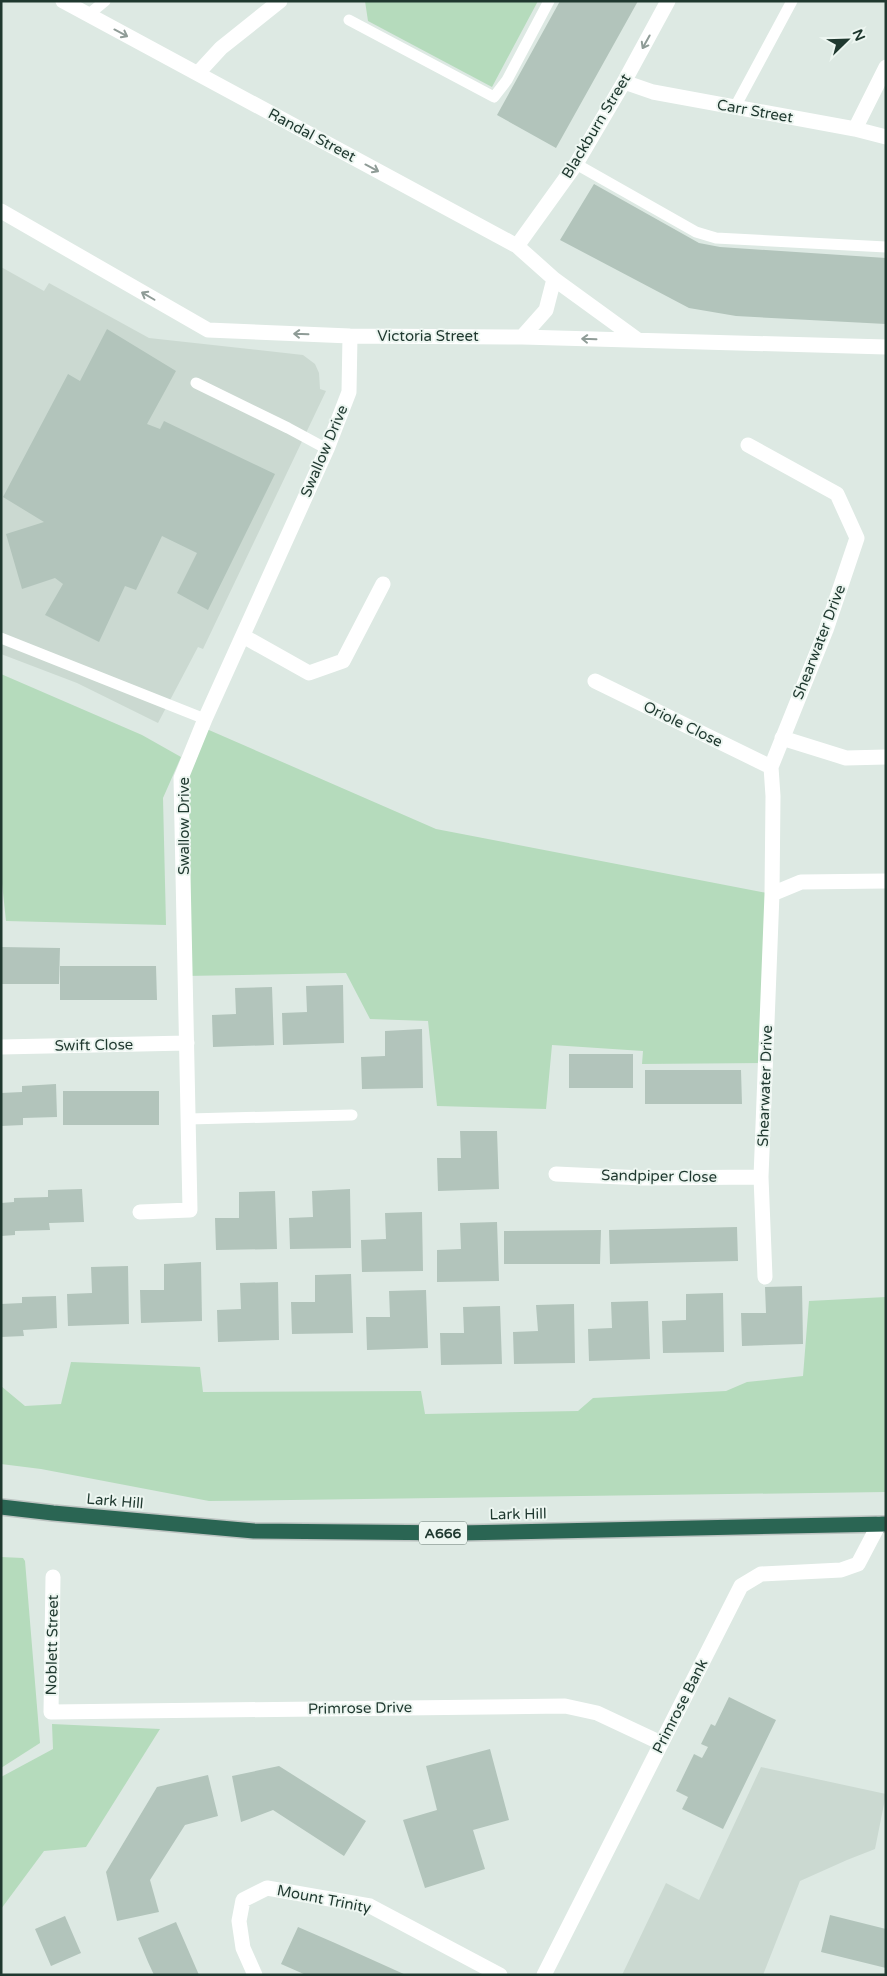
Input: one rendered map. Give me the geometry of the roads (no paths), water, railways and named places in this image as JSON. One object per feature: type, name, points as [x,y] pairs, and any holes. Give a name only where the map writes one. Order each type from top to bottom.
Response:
[{"type":"highway","name":"Lark Hill","points":[[1,1507],[53,1514],[254,1531],[458,1533],[883,1524]]},
{"type":"street","name":"Randal Street","points":[[63,1],[517,246],[554,279],[638,340]]},
{"type":"street","points":[[198,73],[220,48],[280,1]]},
{"type":"street","name":"Blackburn Street","points":[[517,246],[576,164],[668,1]]},
{"type":"street","points":[[855,129],[886,68]]},
{"type":"street","name":"Carr Street","points":[[624,82],[654,92],[855,129],[886,137]]},
{"type":"street","name":"Victoria Street","points":[[1,211],[208,330],[350,336],[522,337],[886,346]]},
{"type":"street","points":[[522,337],[546,310],[554,279]]},
{"type":"street","name":"Swallow Drive","points":[[140,1212],[190,1210],[181,778],[205,719],[327,450],[349,392],[350,336]]},
{"type":"street","name":"Shearwater Drive","points":[[748,445],[837,494],[857,538],[831,616],[771,767],[773,796],[772,894],[761,1176],[765,1277]]},
{"type":"street","points":[[243,636],[309,672],[343,661],[383,584]]},
{"type":"street","name":"Oriole Close","points":[[595,682],[771,767]]},
{"type":"street","points":[[782,738],[846,758],[886,757]]},
{"type":"street","points":[[772,894],[801,882],[886,880]]},
{"type":"street","name":"Swift Close","points":[[1,1046],[187,1043]]},
{"type":"street","name":"Sandpiper Close","points":[[556,1174],[643,1178],[761,1176]]},
{"type":"street","name":"Primrose Bank","points":[[544,1975],[741,1586],[761,1574],[841,1570],[858,1564],[883,1524]]},
{"type":"street","name":"Noblett Street","points":[[51,1712],[53,1577]]},
{"type":"street","name":"Primrose Drive","points":[[51,1712],[565,1706],[597,1713],[661,1743]]},
{"type":"street","name":"Mount Trinity","points":[[255,1975],[243,1948],[239,1921],[243,1900],[267,1888],[370,1906],[500,1975]]},
{"type":"lane","points":[[88,15],[105,1]]},
{"type":"lane","points":[[349,20],[494,97],[507,80],[549,1]]},
{"type":"lane","points":[[735,107],[792,1]]},
{"type":"lane","points":[[576,164],[696,232],[716,238],[886,247]]},
{"type":"lane","points":[[196,383],[288,428],[327,450]]},
{"type":"lane","points":[[1,638],[205,719]]},
{"type":"lane","points":[[188,1120],[352,1115]]}]
